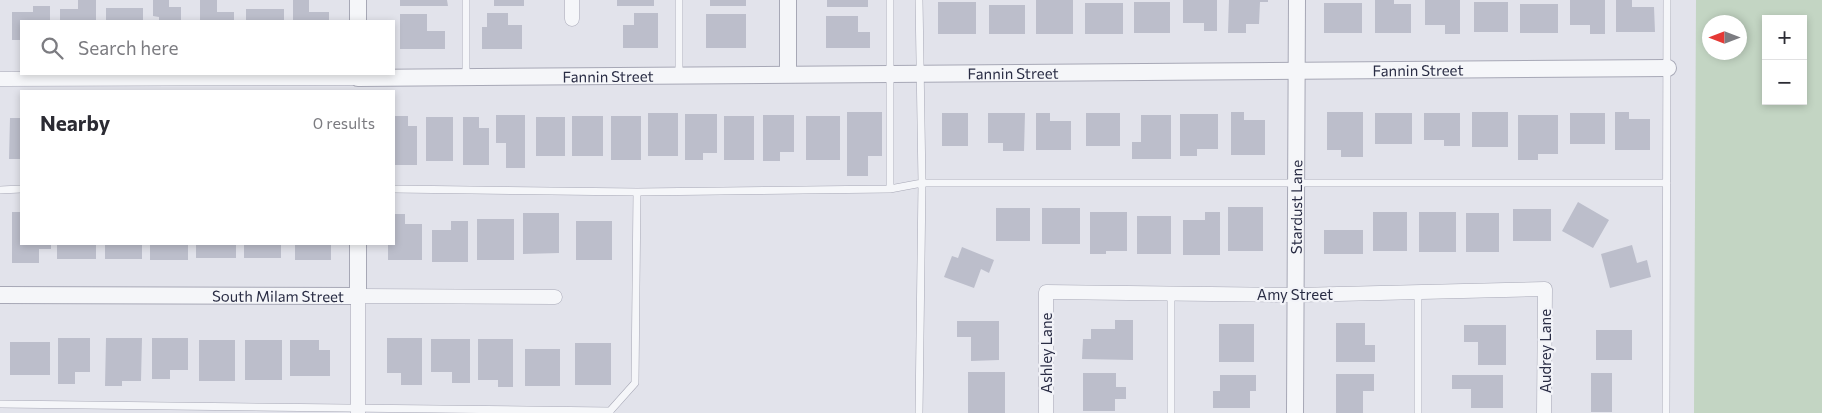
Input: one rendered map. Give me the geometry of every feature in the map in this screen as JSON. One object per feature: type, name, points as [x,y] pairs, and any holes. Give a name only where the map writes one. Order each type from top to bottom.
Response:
[{"type":"street","points":[[358,0],[358,20]]},
{"type":"street","points":[[572,0],[572,19]]},
{"type":"street","points":[[788,0],[788,74]]},
{"type":"street","name":"Stardust Lane","points":[[1295,413],[1297,0]]},
{"type":"street","name":"Fannin Street","points":[[358,81],[466,77],[1668,68]]},
{"type":"street","points":[[0,78],[358,81]]},
{"type":"street","points":[[358,245],[358,410]]},
{"type":"street","name":"Amy Street","points":[[1046,292],[1296,295],[1545,290]]},
{"type":"street","name":"Audrey Lane","points":[[1544,413],[1545,290]]},
{"type":"street","name":"Ashley Lane","points":[[1046,292],[1046,413]]},
{"type":"street","name":"South Milam Street","points":[[0,295],[555,297]]},
{"type":"lane","points":[[466,0],[466,77]]},
{"type":"lane","points":[[679,0],[679,75]]},
{"type":"lane","points":[[890,0],[890,188]]},
{"type":"lane","points":[[919,0],[922,183],[919,413]]},
{"type":"lane","points":[[1666,413],[1667,0]]},
{"type":"lane","points":[[395,189],[637,192],[890,188],[922,183],[1667,183]]},
{"type":"lane","points":[[0,190],[20,190]]},
{"type":"lane","points":[[0,404],[610,412],[635,383],[637,192]]},
{"type":"lane","points":[[1418,292],[1418,413]]},
{"type":"lane","points":[[1171,294],[1171,413]]},
{"type":"green space","points":[[1696,0],[1822,0],[1822,413],[1694,413]]},
{"type":"building","points":[[78,0],[96,0],[96,20],[60,20],[60,9],[78,9]]},
{"type":"building","points":[[153,0],[169,0],[169,7],[181,7],[181,20],[159,20],[159,17],[153,16]]},
{"type":"building","points":[[200,0],[217,0],[217,12],[234,12],[234,20],[200,20]]},
{"type":"building","points":[[293,0],[309,0],[309,12],[329,12],[329,20],[293,20]]},
{"type":"building","points":[[400,0],[447,0],[448,6],[400,6]]},
{"type":"building","points":[[494,0],[524,0],[524,6],[494,6]]},
{"type":"building","points":[[617,0],[654,0],[654,6],[617,6]]},
{"type":"building","points":[[710,0],[746,0],[746,6],[710,6]]},
{"type":"building","points":[[827,0],[868,0],[868,7],[827,7]]},
{"type":"building","points":[[1036,0],[1073,0],[1073,34],[1036,34]]},
{"type":"building","points":[[1183,0],[1217,0],[1217,31],[1204,31],[1204,23],[1183,23]]},
{"type":"building","points":[[1229,0],[1268,0],[1268,2],[1260,2],[1259,24],[1246,24],[1246,33],[1228,33]]},
{"type":"building","points":[[1375,0],[1394,0],[1394,4],[1411,4],[1411,33],[1375,33]]},
{"type":"building","points":[[1425,0],[1460,0],[1460,34],[1445,34],[1445,25],[1425,25]]},
{"type":"building","points":[[1570,0],[1605,0],[1605,34],[1590,34],[1590,25],[1570,25]]},
{"type":"building","points":[[1616,0],[1632,0],[1632,7],[1654,7],[1655,32],[1616,32]]},
{"type":"building","points":[[938,2],[976,2],[976,34],[938,34]]},
{"type":"building","points":[[1134,2],[1170,2],[1170,33],[1134,33]]},
{"type":"building","points":[[1474,2],[1508,2],[1508,32],[1474,32]]},
{"type":"building","points":[[1085,3],[1123,3],[1123,34],[1085,34]]},
{"type":"building","points":[[1324,3],[1362,3],[1362,33],[1324,33]]},
{"type":"building","points":[[1520,4],[1558,4],[1558,33],[1520,33]]},
{"type":"building","points":[[989,5],[1025,5],[1025,34],[989,34]]},
{"type":"building","points":[[33,6],[50,6],[50,20],[20,20],[20,40],[12,40],[12,12],[33,12]]},
{"type":"building","points":[[106,8],[143,8],[143,20],[106,20]]},
{"type":"building","points":[[246,9],[284,9],[284,20],[246,20]]},
{"type":"building","points":[[487,13],[508,13],[508,25],[522,25],[522,49],[482,49],[482,27],[487,27]]},
{"type":"building","points":[[634,13],[658,13],[658,48],[623,48],[623,25],[634,25]]},
{"type":"building","points":[[400,14],[427,14],[427,31],[445,31],[445,49],[400,49]]},
{"type":"building","points":[[706,14],[746,14],[746,48],[706,48]]},
{"type":"building","points":[[826,16],[858,16],[858,32],[870,32],[870,48],[826,48]]},
{"type":"building","points":[[847,112],[882,112],[882,156],[868,156],[868,176],[847,176]]},
{"type":"building","points":[[1231,112],[1244,112],[1244,120],[1265,120],[1265,155],[1231,155]]},
{"type":"building","points":[[1327,112],[1363,112],[1363,157],[1341,157],[1341,150],[1327,150]]},
{"type":"building","points":[[1472,112],[1508,112],[1508,147],[1472,147]]},
{"type":"building","points":[[1615,112],[1629,112],[1629,119],[1650,119],[1650,150],[1615,150]]},
{"type":"building","points":[[648,113],[678,113],[678,156],[648,156]]},
{"type":"building","points":[[942,113],[968,113],[968,146],[942,146]]},
{"type":"building","points":[[988,113],[1025,113],[1024,151],[1003,151],[1003,143],[988,143]]},
{"type":"building","points":[[1036,113],[1050,113],[1050,121],[1071,121],[1071,150],[1036,150]]},
{"type":"building","points":[[1086,113],[1120,113],[1120,146],[1086,146]]},
{"type":"building","points":[[1375,113],[1412,113],[1412,144],[1375,144]]},
{"type":"building","points":[[1424,113],[1460,113],[1460,146],[1444,146],[1444,140],[1424,140]]},
{"type":"building","points":[[1570,113],[1605,113],[1605,144],[1570,144]]},
{"type":"building","points":[[685,114],[717,114],[717,153],[703,153],[703,160],[685,160]]},
{"type":"building","points":[[1180,114],[1218,114],[1218,149],[1197,149],[1197,156],[1180,156]]},
{"type":"building","points":[[496,115],[525,115],[525,168],[506,168],[506,143],[496,143]]},
{"type":"building","points":[[763,115],[794,115],[794,152],[780,152],[780,161],[763,161]]},
{"type":"building","points":[[1141,115],[1171,115],[1171,159],[1132,159],[1132,142],[1141,142]]},
{"type":"building","points":[[1518,115],[1558,115],[1558,154],[1538,154],[1538,160],[1518,160]]},
{"type":"building","points":[[395,116],[408,116],[408,126],[417,126],[417,165],[395,165]]},
{"type":"building","points":[[572,116],[603,116],[603,156],[572,156]]},
{"type":"building","points":[[611,116],[641,116],[641,160],[611,160]]},
{"type":"building","points":[[724,116],[754,116],[754,160],[724,160]]},
{"type":"building","points":[[806,116],[840,116],[840,160],[806,160]]},
{"type":"building","points":[[426,117],[453,117],[453,161],[426,161]]},
{"type":"building","points":[[463,117],[479,117],[479,128],[489,128],[489,165],[463,165]]},
{"type":"building","points":[[536,117],[565,117],[565,156],[536,156]]},
{"type":"building","points":[[10,118],[20,118],[20,159],[9,159]]},
{"type":"building","points":[[1578,202],[1609,220],[1593,248],[1562,231]]},
{"type":"building","points":[[1228,207],[1263,207],[1263,251],[1228,251]]},
{"type":"building","points":[[996,208],[1030,208],[1030,241],[996,241]]},
{"type":"building","points":[[1042,208],[1080,208],[1080,244],[1042,244]]},
{"type":"building","points":[[1513,209],[1551,209],[1551,241],[1513,241]]},
{"type":"building","points":[[12,212],[20,212],[20,245],[51,245],[51,249],[39,249],[39,263],[12,263]]},
{"type":"building","points":[[1090,212],[1127,212],[1127,251],[1106,251],[1106,254],[1090,254]]},
{"type":"building","points":[[1205,212],[1220,212],[1220,255],[1183,255],[1183,220],[1205,220]]},
{"type":"building","points":[[1373,212],[1407,212],[1407,251],[1373,251]]},
{"type":"building","points":[[1419,212],[1456,212],[1456,252],[1419,252]]},
{"type":"building","points":[[523,213],[559,213],[559,253],[523,254]]},
{"type":"building","points":[[1466,213],[1499,213],[1499,252],[1466,252]]},
{"type":"building","points":[[395,214],[405,214],[405,224],[422,224],[422,260],[388,260],[388,245],[395,245]]},
{"type":"building","points":[[1137,216],[1171,216],[1171,254],[1137,254]]},
{"type":"building","points":[[477,219],[514,219],[514,260],[477,260]]},
{"type":"building","points":[[451,221],[468,221],[468,262],[432,262],[432,230],[451,230]]},
{"type":"building","points":[[576,221],[612,221],[612,260],[576,260]]},
{"type":"building","points":[[1324,230],[1363,230],[1363,254],[1324,254]]},
{"type":"building","points":[[57,245],[96,245],[96,259],[57,259]]},
{"type":"building","points":[[105,245],[142,245],[142,259],[105,259]]},
{"type":"building","points":[[150,245],[188,245],[188,260],[150,260]]},
{"type":"building","points":[[196,245],[236,245],[236,258],[196,258]]},
{"type":"building","points":[[244,245],[281,245],[281,258],[244,258]]},
{"type":"building","points":[[295,245],[331,245],[331,260],[295,260]]},
{"type":"building","points":[[1632,245],[1637,263],[1647,260],[1651,277],[1610,288],[1601,254]]},
{"type":"building","points":[[962,247],[994,260],[989,273],[981,269],[974,288],[944,277],[952,256],[958,258]]},
{"type":"building","points":[[1115,320],[1133,320],[1133,360],[1082,359],[1083,339],[1091,339],[1091,329],[1115,329]]},
{"type":"building","points":[[957,321],[999,321],[999,360],[971,361],[971,337],[957,337]]},
{"type":"building","points":[[1336,323],[1365,323],[1365,345],[1375,345],[1375,362],[1336,362]]},
{"type":"building","points":[[1219,324],[1254,324],[1254,362],[1219,362]]},
{"type":"building","points":[[1464,325],[1506,325],[1506,365],[1478,365],[1478,342],[1464,342]]},
{"type":"building","points":[[1596,330],[1632,330],[1632,360],[1596,360]]},
{"type":"building","points":[[58,338],[90,338],[90,372],[75,372],[75,384],[58,384]]},
{"type":"building","points":[[106,338],[142,338],[141,381],[122,381],[122,386],[105,386]]},
{"type":"building","points":[[152,338],[188,338],[188,370],[170,370],[170,379],[152,379]]},
{"type":"building","points":[[387,338],[422,338],[422,385],[401,385],[401,373],[387,373]]},
{"type":"building","points":[[431,339],[470,339],[470,383],[452,383],[452,372],[431,372]]},
{"type":"building","points":[[478,339],[513,339],[513,387],[498,387],[498,380],[478,380]]},
{"type":"building","points":[[199,340],[235,340],[235,381],[199,381]]},
{"type":"building","points":[[245,340],[282,340],[282,380],[245,380]]},
{"type":"building","points":[[290,340],[319,340],[319,350],[330,350],[330,376],[290,376]]},
{"type":"building","points":[[10,342],[50,342],[50,375],[10,375]]},
{"type":"building","points":[[575,343],[611,343],[611,385],[575,385]]},
{"type":"building","points":[[525,349],[560,349],[560,386],[525,386]]},
{"type":"building","points":[[968,372],[1005,372],[1005,413],[968,413]]},
{"type":"building","points":[[1083,373],[1116,373],[1116,387],[1126,387],[1126,399],[1115,399],[1115,411],[1083,411]]},
{"type":"building","points":[[1591,373],[1612,373],[1612,412],[1591,412]]},
{"type":"building","points":[[1336,374],[1374,374],[1374,391],[1363,391],[1363,413],[1336,413]]},
{"type":"building","points":[[1220,375],[1256,375],[1256,391],[1250,391],[1250,408],[1213,408],[1213,391],[1220,391]]},
{"type":"building","points":[[1452,375],[1503,375],[1503,408],[1471,408],[1471,389],[1452,389]]}]
